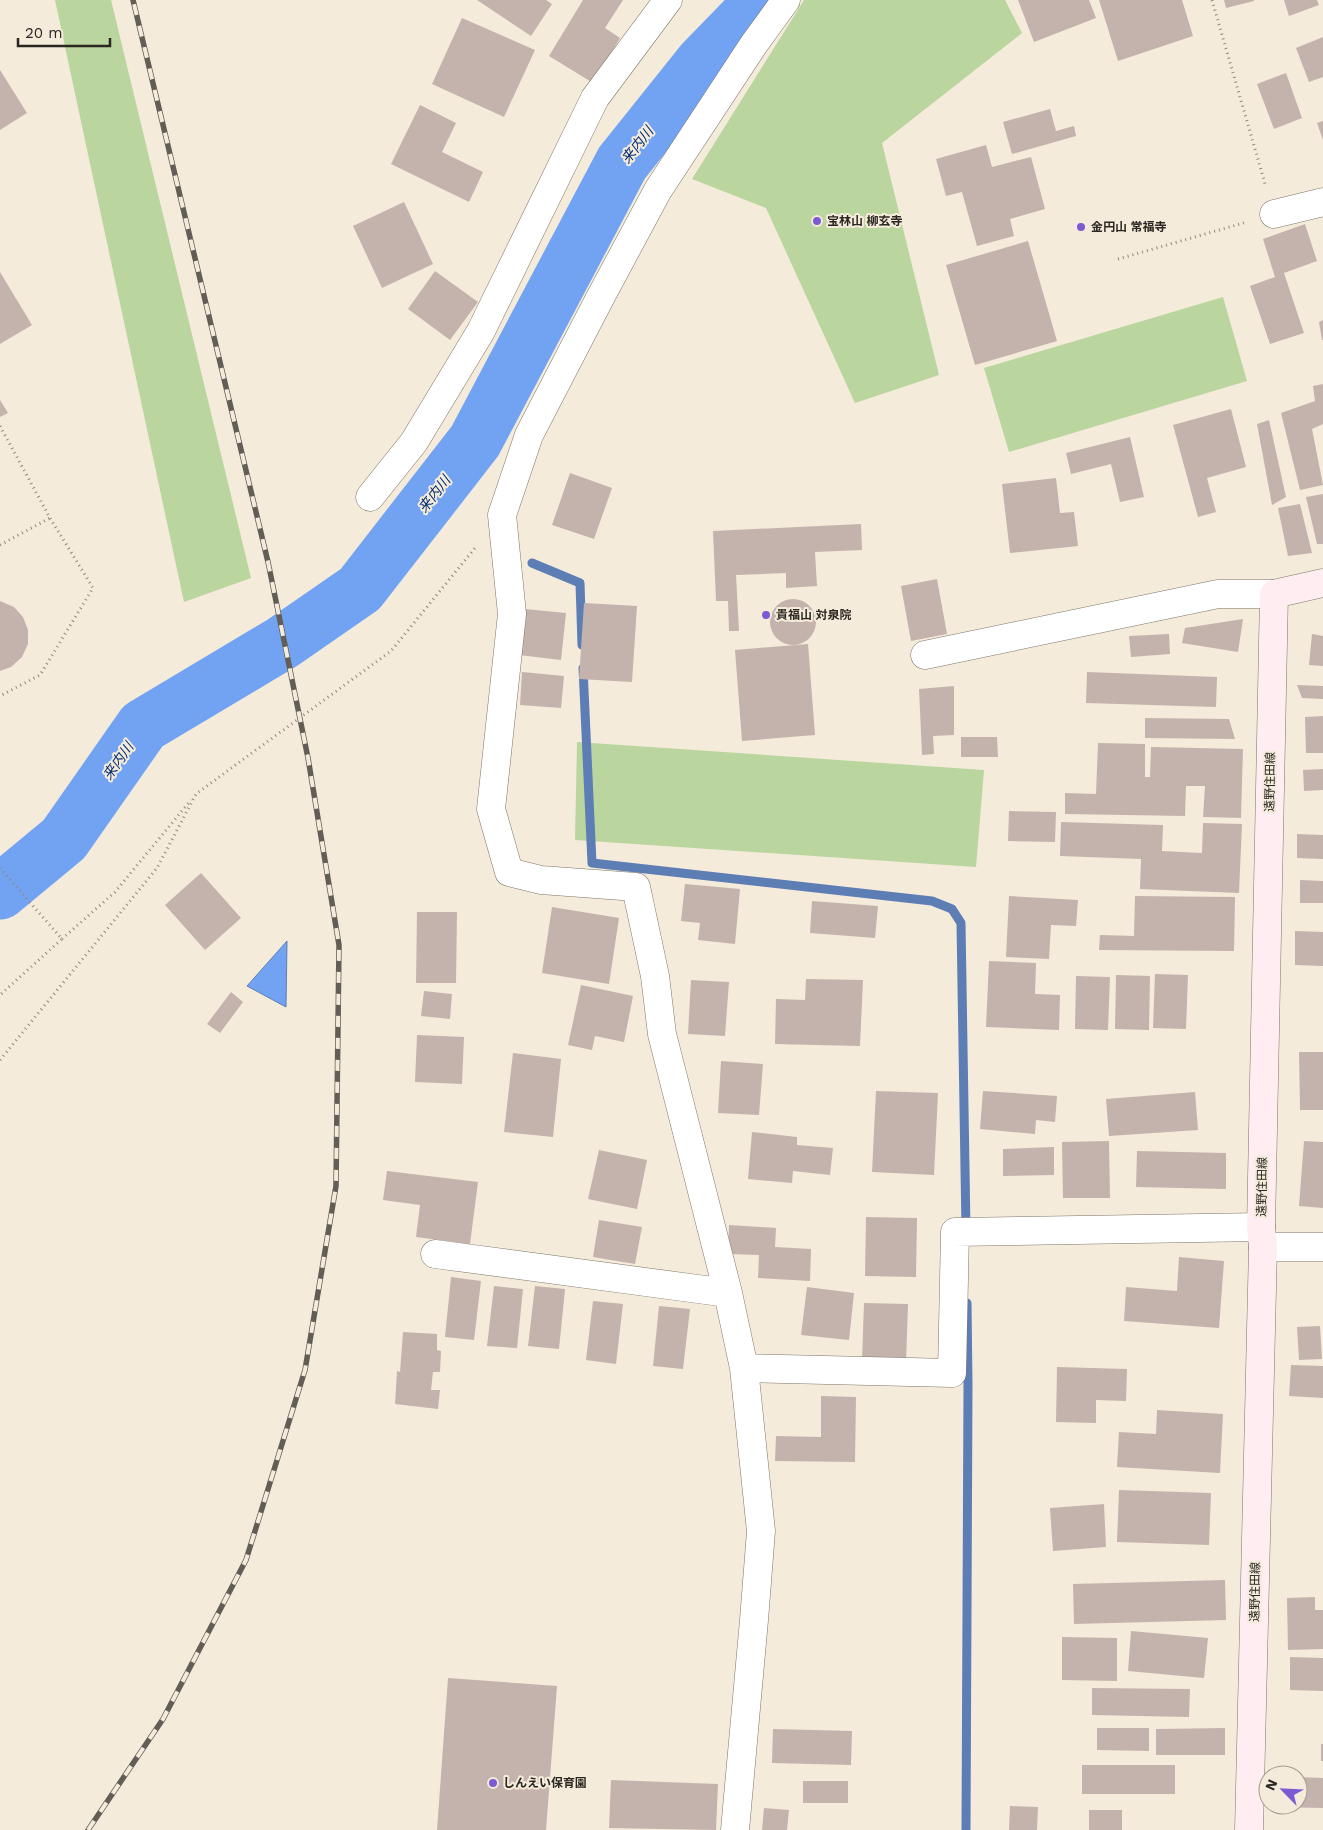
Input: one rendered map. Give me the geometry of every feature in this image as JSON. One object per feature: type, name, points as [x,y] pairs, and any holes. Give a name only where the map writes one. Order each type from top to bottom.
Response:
[{"type":"main road","points":[[1274,594],[1323,583]]},
{"type":"main road","name":"遠野住田線","points":[[1250,1830],[1274,594]]},
{"type":"street","points":[[370,497],[414,442],[481,331],[595,98],[668,0]]},
{"type":"street","points":[[734,1830],[761,1531],[744,1368],[728,1293],[662,1034],[655,976],[636,887],[541,880],[510,872],[491,809],[512,614],[502,515],[528,435],[658,190],[754,44],[786,0]]},
{"type":"street","points":[[1274,214],[1323,202]]},
{"type":"street","points":[[925,656],[1218,594],[1274,594]]},
{"type":"street","points":[[744,1368],[952,1373],[955,1232],[1262,1237],[1323,1247]]},
{"type":"street","points":[[435,1254],[728,1293]]},
{"type":"path","points":[[1118,259],[1274,214],[1212,0]]},
{"type":"path","points":[[0,426],[50,518],[93,588],[40,675],[0,696]]},
{"type":"path","points":[[0,996],[115,892],[196,794],[391,651],[502,515]]},
{"type":"path","points":[[0,545],[50,518]]},
{"type":"path","points":[[0,1060],[158,868],[196,794]]},
{"type":"path","points":[[0,868],[62,939]]},
{"type":"green space","points":[[55,0],[111,0],[251,578],[184,602]]},
{"type":"green space","name":"宝林山 柳玄寺","points":[[804,0],[1005,0],[1022,33],[882,143],[939,375],[855,403],[766,208],[692,179]]},
{"type":"green space","points":[[1223,297],[1247,381],[1009,452],[984,368]]},
{"type":"green space","points":[[577,742],[984,770],[976,867],[575,840]]},
{"type":"water","points":[[287,941],[286,1007],[247,986]]},
{"type":"building","points":[[477,0],[546,0],[552,4],[531,36]]},
{"type":"building","points":[[583,0],[623,0],[605,28],[620,38],[593,83],[549,56]]},
{"type":"building","points":[[1018,0],[1089,0],[1096,18],[1034,42]]},
{"type":"building","points":[[1099,0],[1182,0],[1193,36],[1118,61]]},
{"type":"building","points":[[1224,0],[1254,0],[1254,1],[1226,8]]},
{"type":"building","points":[[1284,0],[1317,0],[1319,5],[1289,16]]},
{"type":"building","points":[[462,18],[535,50],[504,117],[432,84]]},
{"type":"building","points":[[1323,37],[1323,77],[1309,82],[1296,48]]},
{"type":"building","points":[[0,70],[27,113],[0,130]]},
{"type":"building","points":[[1286,73],[1302,118],[1274,129],[1257,84]]},
{"type":"building","points":[[420,105],[456,123],[442,152],[483,172],[469,202],[391,164]]},
{"type":"building","points":[[1050,109],[1056,131],[1074,126],[1076,136],[1012,154],[1003,122]]},
{"type":"building","points":[[1323,121],[1323,140],[1317,123]]},
{"type":"building","points":[[986,145],[992,167],[1031,157],[1045,209],[1010,219],[1014,236],[977,246],[962,192],[946,196],[936,159]]},
{"type":"building","points":[[404,202],[433,264],[382,288],[353,226]]},
{"type":"building","points":[[1305,224],[1317,261],[1284,273],[1304,333],[1270,344],[1250,286],[1275,277],[1263,239]]},
{"type":"building","points":[[1028,241],[1057,341],[975,365],[946,265]]},
{"type":"building","points":[[435,271],[478,302],[450,340],[408,309]]},
{"type":"building","points":[[0,272],[32,325],[0,344]]},
{"type":"building","points":[[1323,320],[1323,340],[1322,340],[1319,322]]},
{"type":"building","points":[[1323,384],[1323,424],[1312,429],[1323,485],[1300,490],[1281,413],[1315,401],[1313,386]]},
{"type":"building","points":[[0,400],[8,413],[0,417]]},
{"type":"building","points":[[1231,409],[1246,467],[1207,478],[1216,512],[1198,517],[1173,425]]},
{"type":"building","points":[[1269,420],[1286,497],[1272,505],[1257,424]]},
{"type":"building","points":[[1130,437],[1144,497],[1120,502],[1111,464],[1071,474],[1066,453]]},
{"type":"building","points":[[570,473],[612,488],[594,539],[552,525]]},
{"type":"building","points":[[1056,478],[1060,513],[1074,512],[1078,546],[1010,553],[1002,484]]},
{"type":"building","points":[[1323,494],[1323,544],[1317,544],[1306,497]]},
{"type":"building","points":[[1300,504],[1312,553],[1288,556],[1278,508]]},
{"type":"building","points":[[861,524],[862,550],[815,552],[817,586],[786,588],[786,573],[736,575],[739,631],[729,631],[728,601],[716,601],[713,531]]},
{"type":"building","points":[[937,579],[947,634],[911,641],[901,586]]},
{"type":"building","points":[[793,599],[806,603],[812,609],[816,622],[812,635],[806,641],[793,645],[780,641],[774,635],[770,622],[774,609],[780,603]]},
{"type":"building","points":[[0,601],[14,607],[23,617],[28,630],[28,644],[22,657],[11,667],[0,671]]},
{"type":"building","points":[[584,603],[637,606],[632,682],[579,679]]},
{"type":"building","points":[[525,609],[566,613],[561,660],[519,655]]},
{"type":"building","points":[[1243,619],[1238,652],[1182,643],[1185,628]]},
{"type":"building","points":[[1169,634],[1170,654],[1131,657],[1129,636]]},
{"type":"building","points":[[1312,634],[1323,636],[1323,666],[1309,665]]},
{"type":"building","points":[[808,644],[815,735],[742,741],[735,650]]},
{"type":"building","points":[[522,672],[564,676],[561,708],[520,705]]},
{"type":"building","points":[[1087,672],[1217,677],[1216,707],[1086,703]]},
{"type":"building","points":[[1297,685],[1323,686],[1323,699],[1302,698]]},
{"type":"building","points":[[954,686],[954,735],[933,736],[934,754],[922,755],[919,689]]},
{"type":"building","points":[[1323,716],[1323,753],[1306,753],[1305,717]]},
{"type":"building","points":[[1145,718],[1229,719],[1235,739],[1145,738]]},
{"type":"building","points":[[961,737],[997,737],[998,757],[961,757]]},
{"type":"building","points":[[1098,743],[1145,744],[1145,777],[1150,777],[1151,747],[1243,749],[1241,818],[1203,817],[1205,786],[1186,786],[1185,816],[1065,814],[1065,793],[1096,794]]},
{"type":"building","points":[[1323,769],[1323,790],[1304,791],[1303,770]]},
{"type":"building","points":[[1009,811],[1056,812],[1055,842],[1008,841]]},
{"type":"building","points":[[1061,822],[1163,825],[1162,851],[1202,853],[1203,823],[1242,824],[1239,893],[1140,889],[1141,859],[1060,856]]},
{"type":"building","points":[[1297,834],[1323,835],[1323,859],[1297,858]]},
{"type":"building","points":[[201,873],[241,918],[205,950],[165,905]]},
{"type":"building","points":[[1300,880],[1323,881],[1323,903],[1300,903]]},
{"type":"building","points":[[685,884],[740,889],[735,944],[698,940],[700,923],[681,921]]},
{"type":"building","points":[[1009,896],[1078,900],[1076,926],[1051,925],[1049,959],[1006,957]]},
{"type":"building","points":[[1135,896],[1235,897],[1234,951],[1099,950],[1100,935],[1134,936]]},
{"type":"building","points":[[812,901],[878,906],[875,938],[810,933]]},
{"type":"building","points":[[552,907],[619,918],[609,984],[542,973]]},
{"type":"building","points":[[417,912],[457,912],[456,983],[416,983]]},
{"type":"building","points":[[1295,931],[1323,932],[1323,966],[1295,965]]},
{"type":"building","points":[[989,961],[1036,963],[1035,994],[1060,995],[1059,1030],[986,1027]]},
{"type":"building","points":[[1155,974],[1188,975],[1186,1029],[1153,1028]]},
{"type":"building","points":[[1116,975],[1150,976],[1149,1030],[1115,1029]]},
{"type":"building","points":[[1076,976],[1110,977],[1108,1030],[1075,1029]]},
{"type":"building","points":[[806,979],[863,980],[860,1046],[775,1044],[776,999],[805,1000]]},
{"type":"building","points":[[691,980],[729,982],[725,1036],[688,1034]]},
{"type":"building","points":[[581,985],[633,996],[624,1042],[595,1036],[592,1050],[568,1045]]},
{"type":"building","points":[[424,991],[452,994],[450,1019],[421,1016]]},
{"type":"building","points":[[231,992],[243,1002],[220,1033],[207,1024]]},
{"type":"building","points":[[417,1035],[464,1037],[462,1084],[415,1082]]},
{"type":"building","points":[[1299,1052],[1323,1052],[1323,1110],[1300,1110]]},
{"type":"building","points":[[513,1053],[561,1059],[553,1137],[504,1132]]},
{"type":"building","points":[[721,1061],[763,1064],[759,1115],[718,1113]]},
{"type":"building","points":[[876,1091],[938,1093],[934,1175],[872,1172]]},
{"type":"building","points":[[983,1091],[1057,1096],[1055,1122],[1036,1120],[1035,1134],[980,1129]]},
{"type":"building","points":[[1195,1092],[1198,1130],[1109,1136],[1106,1099]]},
{"type":"building","points":[[752,1132],[797,1137],[797,1145],[833,1148],[830,1175],[793,1171],[792,1183],[748,1179]]},
{"type":"building","points":[[1109,1141],[1110,1198],[1063,1198],[1062,1142]]},
{"type":"building","points":[[1304,1141],[1323,1142],[1323,1208],[1299,1206]]},
{"type":"building","points":[[1054,1147],[1054,1175],[1003,1176],[1003,1149]]},
{"type":"building","points":[[599,1150],[647,1160],[637,1209],[588,1199]]},
{"type":"building","points":[[1137,1151],[1226,1153],[1226,1189],[1136,1187]]},
{"type":"building","points":[[387,1171],[478,1182],[470,1244],[416,1237],[420,1205],[383,1200]]},
{"type":"building","points":[[866,1217],[917,1218],[916,1277],[865,1276]]},
{"type":"building","points":[[599,1220],[642,1227],[635,1264],[593,1257]]},
{"type":"building","points":[[729,1225],[776,1228],[775,1247],[811,1249],[810,1281],[758,1278],[759,1255],[728,1254]]},
{"type":"building","points":[[1179,1257],[1224,1261],[1219,1328],[1124,1321],[1126,1287],[1177,1291]]},
{"type":"building","points":[[451,1277],[481,1281],[474,1340],[445,1337]]},
{"type":"building","points":[[494,1286],[523,1289],[517,1348],[487,1346]]},
{"type":"building","points":[[535,1286],[565,1289],[559,1349],[528,1346]]},
{"type":"building","points":[[807,1287],[854,1293],[849,1340],[801,1335]]},
{"type":"building","points":[[593,1301],[623,1304],[616,1364],[586,1360]]},
{"type":"building","points":[[864,1303],[908,1304],[906,1363],[862,1361]]},
{"type":"building","points":[[659,1306],[690,1309],[683,1369],[653,1366]]},
{"type":"building","points":[[1320,1326],[1322,1359],[1299,1360],[1297,1327]]},
{"type":"building","points":[[403,1332],[437,1334],[437,1350],[441,1351],[440,1372],[433,1372],[431,1390],[440,1390],[438,1409],[395,1404],[397,1371],[400,1372]]},
{"type":"building","points":[[1291,1365],[1323,1366],[1323,1398],[1289,1396]]},
{"type":"building","points":[[1057,1367],[1127,1369],[1126,1401],[1096,1400],[1096,1423],[1056,1422]]},
{"type":"building","points":[[821,1396],[856,1397],[855,1462],[775,1461],[776,1436],[821,1437]]},
{"type":"building","points":[[1157,1410],[1223,1414],[1220,1473],[1117,1467],[1119,1432],[1156,1434]]},
{"type":"building","points":[[1119,1490],[1211,1493],[1209,1545],[1117,1542]]},
{"type":"building","points":[[1104,1504],[1106,1547],[1053,1551],[1050,1508]]},
{"type":"building","points":[[1225,1580],[1226,1620],[1074,1624],[1073,1584]]},
{"type":"building","points":[[1315,1597],[1315,1610],[1323,1610],[1323,1649],[1288,1650],[1287,1598]]},
{"type":"building","points":[[1131,1631],[1208,1638],[1204,1678],[1128,1671]]},
{"type":"building","points":[[1062,1637],[1117,1638],[1117,1681],[1062,1680]]},
{"type":"building","points":[[1290,1657],[1323,1658],[1323,1691],[1290,1690]]},
{"type":"building","points":[[448,1678],[557,1686],[546,1830],[437,1830]]},
{"type":"building","points":[[1092,1688],[1190,1689],[1189,1717],[1092,1715]]},
{"type":"building","points":[[1097,1728],[1149,1728],[1149,1751],[1097,1750]]},
{"type":"building","points":[[1225,1728],[1225,1755],[1156,1755],[1156,1729]]},
{"type":"building","points":[[773,1729],[852,1731],[851,1765],[772,1763]]},
{"type":"building","points":[[1321,1744],[1323,1744],[1323,1761],[1321,1761]]},
{"type":"building","points":[[1082,1765],[1175,1765],[1175,1794],[1082,1794]]},
{"type":"building","points":[[1308,1777],[1323,1778],[1323,1808],[1308,1808]]},
{"type":"building","points":[[611,1780],[718,1784],[716,1830],[609,1828]]},
{"type":"building","points":[[803,1781],[848,1781],[848,1803],[803,1803]]},
{"type":"building","points":[[1010,1806],[1038,1807],[1037,1830],[1009,1830]]},
{"type":"building","points":[[764,1808],[789,1810],[787,1830],[762,1830]]},
{"type":"building","points":[[1089,1810],[1122,1810],[1122,1830],[1089,1830]]},
{"type":"waterway","name":"来内川","points":[[0,892],[64,839],[143,726],[282,643],[360,589],[475,441],[622,163],[702,63],[763,0]]},
{"type":"waterway","points":[[532,563],[580,583],[582,645]]},
{"type":"waterway","points":[[583,668],[592,863],[932,901],[952,909],[961,923],[966,1230]]},
{"type":"waterway","points":[[966,1830],[967,1303]]},
{"type":"railway","points":[[88,1830],[163,1719],[246,1560],[305,1370],[336,1186],[339,945],[308,758],[268,562],[133,0]]},
{"type":"place","name":"宝林山 柳玄寺","points":[[817,221]]},
{"type":"place","name":"金円山 常福寺","points":[[1081,227]]},
{"type":"place","name":"貴福山 対泉院","points":[[766,615]]},
{"type":"place","name":"しんえい保育園","points":[[493,1783]]}]
